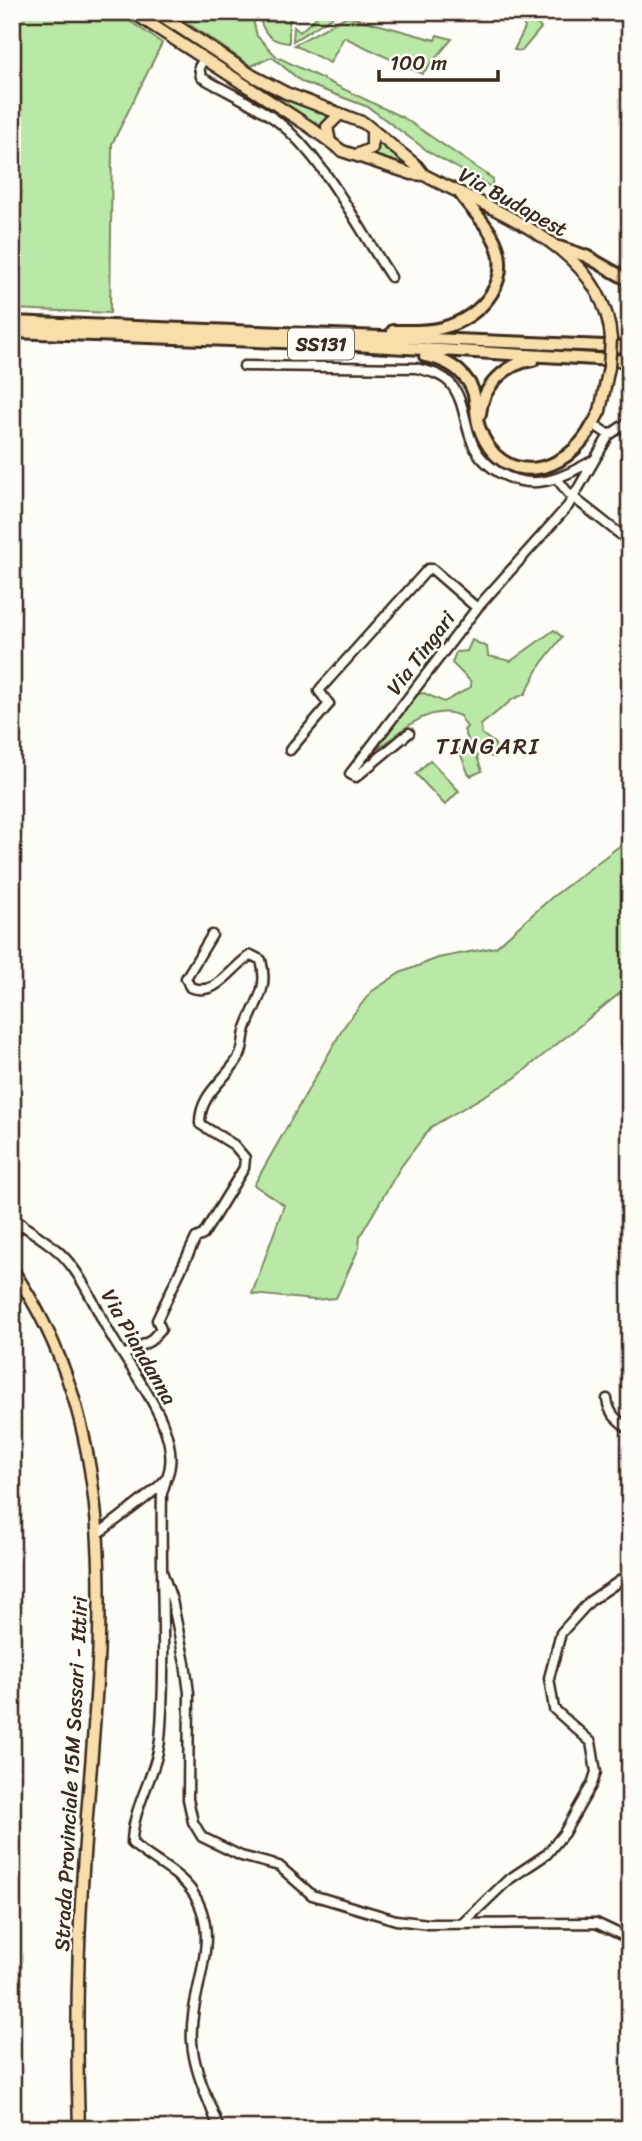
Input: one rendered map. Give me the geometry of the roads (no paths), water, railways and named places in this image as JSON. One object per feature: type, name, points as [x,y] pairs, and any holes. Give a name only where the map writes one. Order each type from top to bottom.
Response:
[{"type":"highway","points":[[316,334],[440,329],[466,320],[486,304],[499,281],[500,256],[491,233],[461,195]]},
{"type":"highway","points":[[559,247],[586,256],[630,281]]},
{"type":"highway","name":"SS131","points":[[12,321],[630,347]]},
{"type":"highway","name":"SS131","points":[[12,332],[336,344],[630,361]]},
{"type":"highway","points":[[336,344],[445,361],[468,380],[474,392],[479,427],[500,458],[522,468],[543,469],[567,458],[587,437],[593,424]]},
{"type":"highway","points":[[479,427],[481,402],[491,385],[506,370],[524,361],[565,357]]},
{"type":"main road","name":"Via Budapest","points":[[132,12],[352,155],[412,174],[424,175],[559,247],[595,285],[608,312],[611,339],[609,367],[600,411],[593,424]]},
{"type":"main road","name":"Via Budapest","points":[[156,12],[253,76],[339,115],[360,120],[417,166],[424,175]]},
{"type":"main road","points":[[331,142],[327,127],[339,115]]},
{"type":"main road","points":[[352,155],[363,154],[372,148],[372,132]]},
{"type":"main road","name":"Strada Provinciale 15M Sassari - Ittiri","points":[[12,1269],[47,1326],[63,1368],[82,1433],[97,1535],[100,1659],[83,1870],[77,2073],[79,2129]]},
{"type":"street","points":[[204,59],[200,67],[201,76],[275,120],[306,150],[340,194],[351,218],[391,277]]},
{"type":"street","points":[[244,366],[416,368],[436,373],[450,383],[463,408],[471,440],[488,464],[525,484],[558,480],[630,542]]},
{"type":"street","points":[[593,424],[609,435],[630,421]]},
{"type":"street","name":"Via Tingari","points":[[410,733],[356,777],[350,774],[477,608],[575,497],[609,435]]},
{"type":"street","name":"Via Tingari","points":[[558,480],[594,460]]},
{"type":"street","points":[[290,750],[329,704],[321,694],[321,688],[428,569],[432,569],[477,608]]},
{"type":"street","points":[[124,1355],[150,1341],[161,1329],[157,1320],[196,1238],[203,1235],[244,1168],[245,1158],[234,1145],[200,1124],[199,1109],[242,1053],[245,1030],[265,986],[264,972],[261,960],[251,955],[213,987],[198,990],[190,987],[186,978],[212,935]]},
{"type":"street","name":"Via Piandanna","points":[[12,1217],[56,1248],[71,1265],[124,1355],[129,1369],[159,1413],[170,1463],[162,1493],[163,1684],[159,1744],[132,1826],[132,1843],[191,1890],[202,1914],[207,1936],[206,1959],[194,2007],[192,2040],[195,2064],[219,2129]]},
{"type":"street","points":[[12,1236],[22,1224]]},
{"type":"street","points":[[607,1399],[608,1410],[613,1417],[630,1430]]},
{"type":"street","points":[[97,1535],[166,1480]]},
{"type":"street","points":[[162,1571],[172,1600],[185,1663],[189,1693],[188,1799],[193,1822],[202,1837],[241,1856],[279,1866],[312,1895],[396,1920],[462,1924],[596,1923],[630,1939]]},
{"type":"street","points":[[462,1924],[509,1880],[547,1854],[564,1833],[592,1784],[596,1772],[591,1742],[554,1709],[549,1678],[561,1633],[590,1601],[630,1577]]},
{"type":"district","name":"TINGARI","points":[[488,746]]}]
